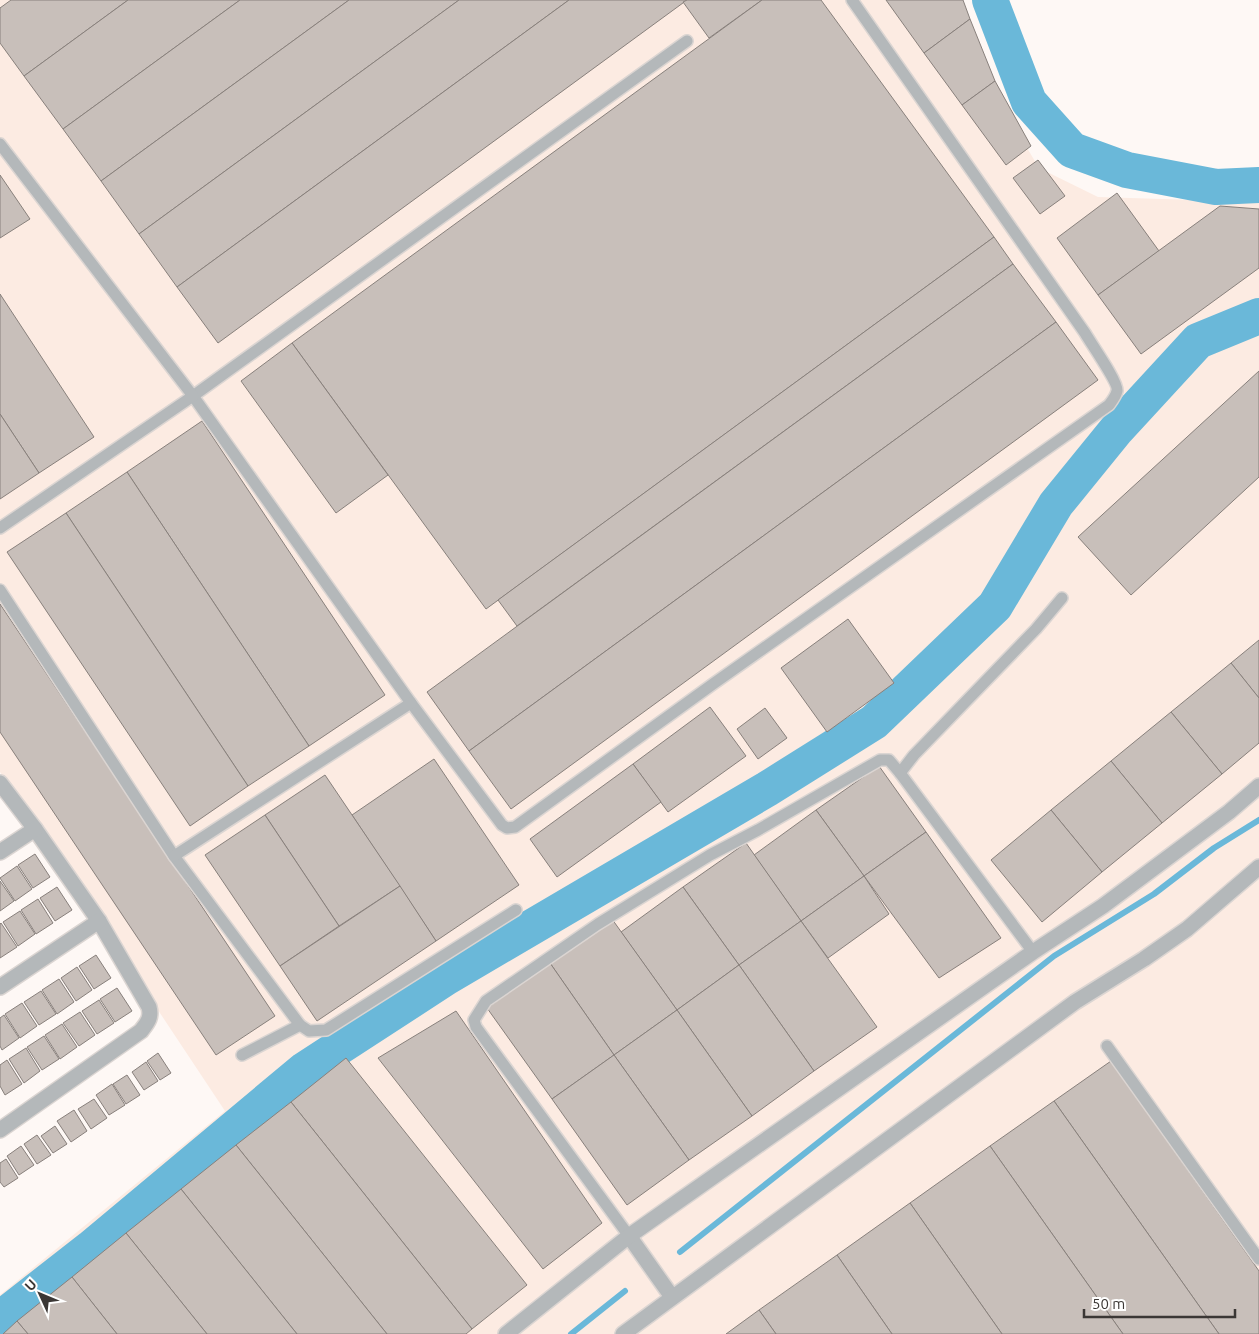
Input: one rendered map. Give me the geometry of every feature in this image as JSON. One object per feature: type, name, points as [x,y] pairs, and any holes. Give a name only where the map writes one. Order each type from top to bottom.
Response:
[{"type":"street","points":[[0,783],[35,829],[99,921],[149,1007],[151,1014],[140,1031],[0,1130]]},
{"type":"street","points":[[506,1334],[629,1236],[1033,952],[1103,906],[1229,812],[1259,786]]},
{"type":"street","points":[[0,852],[35,829]]},
{"type":"street","points":[[623,1334],[668,1291],[1075,1002],[1144,959],[1187,929],[1259,867]]},
{"type":"street","points":[[0,987],[99,921]]},
{"type":"street","points":[[629,1236],[668,1291]]},
{"type":"lane","points":[[0,144],[193,396],[411,703],[502,825],[507,828],[515,827],[713,684],[1109,405],[1117,392],[1117,387],[1084,333],[852,0]]},
{"type":"lane","points":[[0,528],[193,396],[687,41]]},
{"type":"lane","points":[[0,590],[174,856],[300,1025],[310,1031],[326,1030],[516,910]]},
{"type":"lane","points":[[900,773],[1062,598]]},
{"type":"lane","points":[[174,856],[411,703]]},
{"type":"lane","points":[[629,1236],[476,1027],[474,1020],[486,1001],[590,930],[710,855],[758,830],[880,760],[889,760],[900,773],[1033,952]]},
{"type":"lane","points":[[242,1055],[300,1025]]},
{"type":"lane","points":[[1107,1046],[1259,1259]]},
{"type":"shaded area","points":[[0,0],[957,0],[986,79],[1039,168],[1098,197],[1259,202],[1259,1334],[0,1334],[0,1295],[225,1111],[0,772]]},
{"type":"building","points":[[11,0],[128,0],[24,76],[0,43],[0,8]]},
{"type":"building","points":[[128,0],[240,0],[63,129],[24,76]]},
{"type":"building","points":[[240,0],[349,0],[101,181],[63,129]]},
{"type":"building","points":[[349,0],[459,0],[139,234],[101,181]]},
{"type":"building","points":[[459,0],[569,0],[177,287],[139,234]]},
{"type":"building","points":[[569,0],[687,0],[218,343],[177,287]]},
{"type":"building","points":[[687,0],[762,0],[709,38],[683,2]]},
{"type":"building","points":[[762,0],[821,0],[994,237],[486,609],[292,343]]},
{"type":"building","points":[[886,0],[963,0],[970,19],[924,53]]},
{"type":"building","points":[[970,19],[995,81],[962,105],[924,53]]},
{"type":"building","points":[[995,81],[1031,146],[1006,165],[962,105]]},
{"type":"building","points":[[1038,160],[1065,196],[1040,214],[1013,178]]},
{"type":"building","points":[[0,175],[30,219],[0,238]]},
{"type":"building","points":[[1117,193],[1159,251],[1098,295],[1057,238]]},
{"type":"building","points":[[1220,206],[1259,209],[1259,268],[1141,354],[1098,295]]},
{"type":"building","points":[[994,237],[1013,264],[517,626],[498,600]]},
{"type":"building","points":[[1013,264],[1056,322],[469,751],[427,692]]},
{"type":"building","points":[[0,294],[94,437],[39,473],[0,414]]},
{"type":"building","points":[[1056,322],[1098,380],[511,809],[469,751]]},
{"type":"building","points":[[292,343],[388,475],[336,513],[241,381]]},
{"type":"building","points":[[1259,371],[1259,477],[1131,595],[1078,537]]},
{"type":"building","points":[[0,414],[39,473],[0,499]]},
{"type":"building","points":[[202,421],[385,695],[309,746],[127,472]]},
{"type":"building","points":[[127,472],[309,746],[248,786],[66,513]]},
{"type":"building","points":[[66,513],[248,786],[190,826],[7,552]]},
{"type":"building","points":[[0,604],[275,1016],[216,1055],[0,732]]},
{"type":"building","points":[[848,619],[894,683],[827,732],[781,668]]},
{"type":"building","points":[[1259,640],[1259,698],[1231,663]]},
{"type":"building","points":[[1231,663],[1259,698],[1259,743],[1222,774],[1171,712]]},
{"type":"building","points":[[710,707],[746,756],[668,812],[633,764]]},
{"type":"building","points":[[765,708],[787,738],[758,759],[737,729]]},
{"type":"building","points":[[1171,712],[1222,774],[1162,823],[1111,761]]},
{"type":"building","points":[[434,759],[519,885],[436,941],[352,815]]},
{"type":"building","points":[[1111,761],[1162,823],[1102,872],[1051,810]]},
{"type":"building","points":[[633,764],[661,802],[557,877],[530,839]]},
{"type":"building","points":[[879,766],[926,832],[864,876],[816,810]]},
{"type":"building","points":[[325,775],[400,886],[339,926],[265,815]]},
{"type":"building","points":[[816,810],[864,876],[801,921],[754,855]]},
{"type":"building","points":[[1051,810],[1102,872],[1042,922],[991,860]]},
{"type":"building","points":[[265,815],[339,926],[280,966],[205,855]]},
{"type":"building","points":[[926,832],[1001,938],[939,978],[864,876]]},
{"type":"building","points":[[746,843],[801,921],[739,965],[683,887]]},
{"type":"building","points":[[35,854],[50,877],[33,888],[18,865]]},
{"type":"building","points":[[17,866],[32,889],[15,901],[0,878]]},
{"type":"building","points":[[864,876],[889,914],[828,958],[801,921]]},
{"type":"building","points":[[0,881],[14,901],[0,911]]},
{"type":"building","points":[[400,886],[436,941],[317,1021],[280,966]]},
{"type":"building","points":[[57,887],[72,910],[55,921],[40,898]]},
{"type":"building","points":[[683,887],[739,965],[677,1010],[621,932]]},
{"type":"building","points":[[38,899],[53,923],[36,934],[21,910]]},
{"type":"building","points":[[20,911],[35,934],[18,946],[3,922]]},
{"type":"building","points":[[612,919],[677,1010],[614,1055],[550,963]]},
{"type":"building","points":[[801,921],[877,1027],[814,1071],[739,965]]},
{"type":"building","points":[[0,924],[17,947],[0,958]]},
{"type":"building","points":[[96,955],[111,978],[94,989],[79,966]]},
{"type":"building","points":[[550,963],[614,1055],[552,1099],[487,1008]]},
{"type":"building","points":[[739,965],[814,1071],[752,1116],[677,1010]]},
{"type":"building","points":[[77,967],[92,990],[76,1001],[61,978]]},
{"type":"building","points":[[59,979],[74,1002],[57,1014],[42,990]]},
{"type":"building","points":[[117,988],[132,1011],[115,1022],[100,999]]},
{"type":"building","points":[[41,991],[56,1014],[39,1025],[24,1002]]},
{"type":"building","points":[[99,1000],[114,1023],[97,1034],[82,1011]]},
{"type":"building","points":[[22,1003],[37,1026],[20,1038],[5,1014]]},
{"type":"building","points":[[677,1010],[752,1116],[689,1160],[614,1055]]},
{"type":"building","points":[[456,1011],[602,1223],[543,1269],[378,1058]]},
{"type":"building","points":[[80,1012],[95,1035],[79,1046],[63,1023]]},
{"type":"building","points":[[4,1015],[19,1038],[2,1050],[0,1046],[0,1018]]},
{"type":"building","points":[[62,1024],[77,1047],[60,1059],[45,1035]]},
{"type":"building","points":[[44,1036],[59,1059],[42,1070],[27,1047]]},
{"type":"building","points":[[26,1048],[40,1071],[24,1083],[9,1059]]},
{"type":"building","points":[[158,1053],[171,1073],[160,1080],[147,1061]]},
{"type":"building","points":[[614,1055],[689,1160],[627,1205],[552,1099]]},
{"type":"building","points":[[346,1058],[527,1285],[472,1329],[291,1102]]},
{"type":"building","points":[[7,1060],[22,1084],[5,1095],[0,1086],[0,1065]]},
{"type":"building","points":[[1111,1061],[1259,1271],[1259,1334],[1219,1334],[1054,1101]]},
{"type":"building","points":[[146,1062],[158,1081],[144,1090],[132,1072]]},
{"type":"building","points":[[127,1075],[140,1095],[126,1104],[113,1084]]},
{"type":"building","points":[[112,1084],[125,1105],[109,1115],[96,1095]]},
{"type":"building","points":[[94,1099],[107,1118],[91,1129],[78,1109]]},
{"type":"building","points":[[1054,1101],[1219,1334],[1123,1334],[990,1146]]},
{"type":"building","points":[[291,1102],[472,1329],[466,1334],[387,1334],[236,1145]]},
{"type":"building","points":[[74,1110],[87,1131],[71,1142],[57,1121]]},
{"type":"building","points":[[55,1126],[67,1144],[53,1153],[41,1136]]},
{"type":"building","points":[[37,1135],[51,1155],[37,1164],[24,1144]]},
{"type":"building","points":[[236,1145],[387,1334],[297,1334],[181,1189]]},
{"type":"building","points":[[21,1146],[34,1165],[19,1175],[7,1156]]},
{"type":"building","points":[[990,1146],[1123,1334],[1002,1334],[910,1203]]},
{"type":"building","points":[[6,1159],[18,1178],[4,1187],[0,1182],[0,1163]]},
{"type":"building","points":[[181,1189],[297,1334],[207,1334],[126,1233]]},
{"type":"building","points":[[910,1203],[1002,1334],[892,1334],[837,1255]]},
{"type":"building","points":[[126,1233],[207,1334],[117,1334],[72,1277]]},
{"type":"building","points":[[837,1255],[892,1334],[776,1334],[759,1310]]},
{"type":"building","points":[[72,1277],[117,1334],[28,1334],[17,1321]]},
{"type":"building","points":[[759,1310],[776,1334],[726,1334]]},
{"type":"building","points":[[17,1321],[28,1334],[3,1334]]},
{"type":"waterway","points":[[990,0],[1029,102],[1072,150],[1127,170],[1216,187],[1259,185]]},
{"type":"waterway","points":[[0,1319],[91,1248],[304,1070],[447,977],[767,789],[874,722],[995,606],[1056,504],[1117,429],[1198,341],[1259,316]]},
{"type":"waterway","points":[[680,1252],[1054,956],[1154,894],[1214,848],[1259,820]]},
{"type":"waterway","points":[[571,1334],[625,1291]]}]
